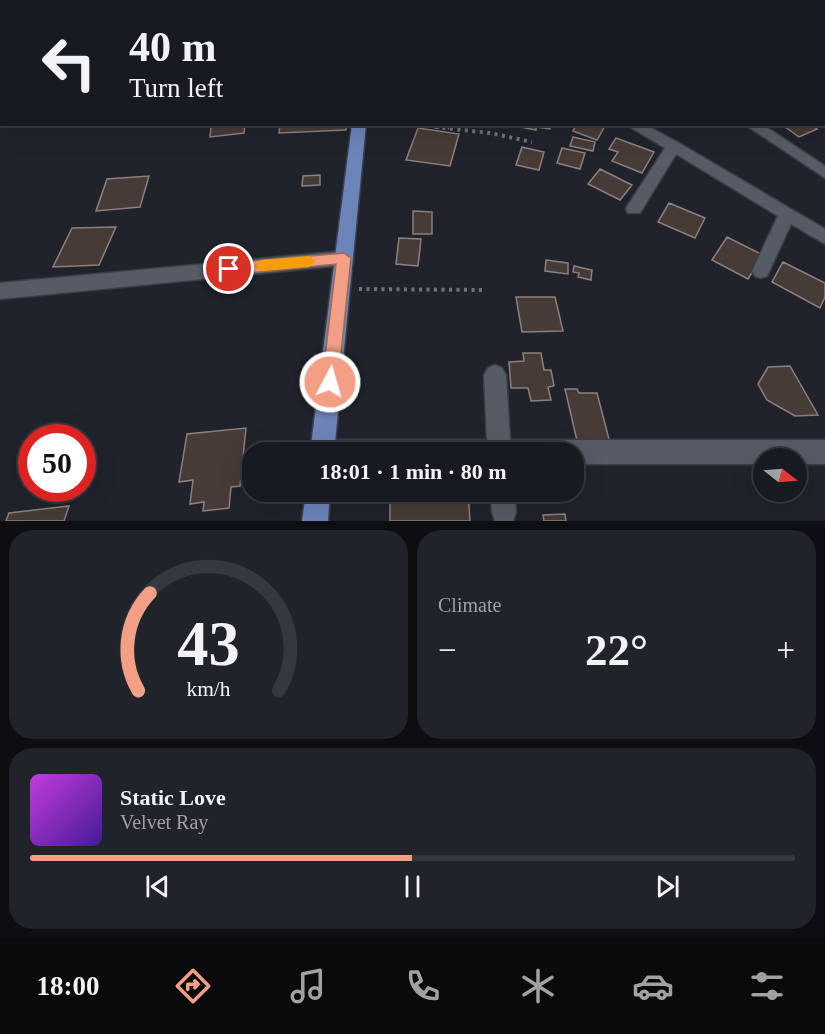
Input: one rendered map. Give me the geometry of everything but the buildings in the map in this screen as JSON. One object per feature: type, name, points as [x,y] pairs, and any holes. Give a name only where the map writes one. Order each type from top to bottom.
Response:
[{"type":"main road","points":[[323,442],[358,126]]},
{"type":"main road","points":[[315,521],[317,502]]},
{"type":"street","points":[[636,126],[674,146],[825,237]]},
{"type":"street","points":[[753,126],[825,173]]},
{"type":"street","points":[[634,209],[674,146]]},
{"type":"street","points":[[761,271],[787,214]]},
{"type":"street","points":[[0,291],[344,258]]},
{"type":"street","points":[[495,375],[498,442]]},
{"type":"street","points":[[584,453],[825,452]]},
{"type":"path","points":[[426,126],[490,133],[532,142]]},
{"type":"path","points":[[340,289],[483,290]]},
{"type":"slow traffic","points":[[261,266],[309,261]]},
{"type":"route","points":[[229,269],[344,258],[330,382]]}]
